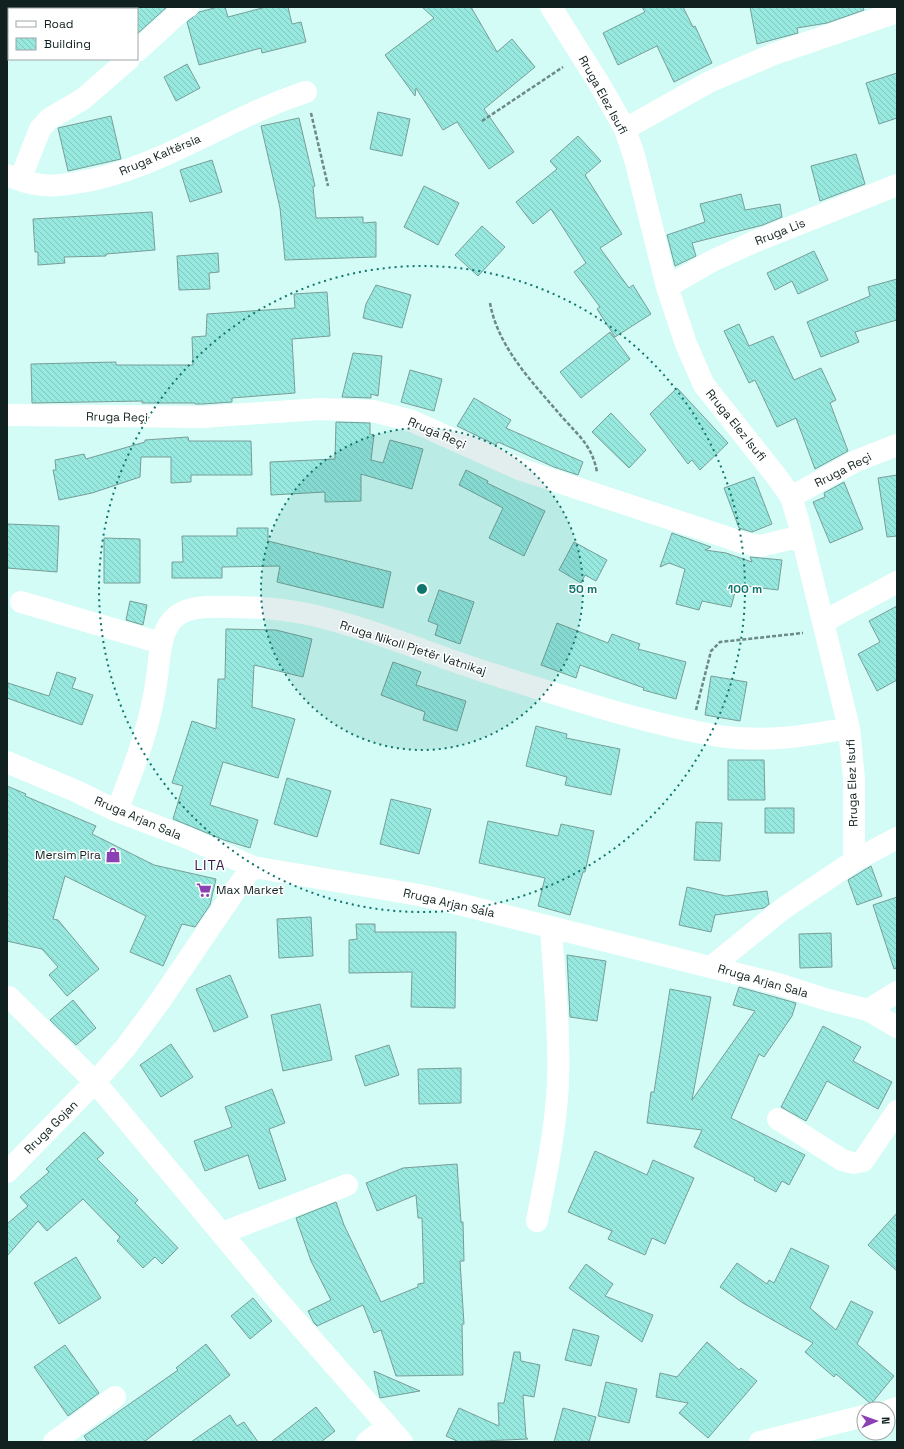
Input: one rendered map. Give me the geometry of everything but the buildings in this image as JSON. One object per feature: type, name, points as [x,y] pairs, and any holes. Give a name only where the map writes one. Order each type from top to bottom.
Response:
[{"type":"street","points":[[138,50],[182,10],[188,7]]},
{"type":"street","name":"Rruga Elez Isufi","points":[[551,7],[625,129],[635,159],[667,287],[686,344],[704,385],[761,454],[791,498],[802,536],[849,728],[853,754],[854,861]]},
{"type":"street","points":[[625,129],[709,82],[774,54],[897,12]]},
{"type":"street","points":[[14,178],[40,128],[49,119],[83,99],[128,60]]},
{"type":"street","name":"Rruga Kaltërsia","points":[[14,178],[36,185],[58,185],[95,180],[135,168],[231,123],[306,92]]},
{"type":"street","name":"Rruga Lis","points":[[667,287],[712,261],[756,241],[897,185]]},
{"type":"street","name":"Rruga Reçi","points":[[7,415],[202,417],[320,409],[373,411],[412,421],[519,469],[744,543],[760,546],[802,536]]},
{"type":"street","name":"Rruga Reçi","points":[[791,498],[856,461],[897,445]]},
{"type":"street","points":[[824,626],[897,582]]},
{"type":"street","points":[[22,602],[161,643]]},
{"type":"street","name":"Rruga Nikoll Pjetër Vatnikaj","points":[[117,811],[149,723],[161,643],[168,626],[178,615],[196,608],[265,607],[311,614],[352,626],[491,674],[671,726],[721,736],[760,740],[799,737],[849,728]]},
{"type":"street","name":"Rruga Arjan Sala","points":[[7,762],[76,791],[117,811],[188,838],[253,867],[419,895],[711,966],[868,1010],[897,1027]]},
{"type":"street","points":[[711,966],[784,908],[854,861],[897,838]]},
{"type":"street","name":"Rruga Gojan","points":[[7,1172],[95,1082],[126,1047],[160,1001],[236,889],[253,867]]},
{"type":"street","points":[[538,1221],[552,1144],[558,1084],[558,1056],[551,927]]},
{"type":"street","points":[[868,1010],[897,992]]},
{"type":"street","points":[[9,997],[95,1082],[273,1295],[402,1442]]},
{"type":"street","points":[[778,1119],[842,1160],[853,1163],[863,1161],[897,1110]]},
{"type":"street","points":[[222,1233],[347,1186]]},
{"type":"street","points":[[54,1442],[115,1397]]},
{"type":"street","points":[[760,1442],[856,1418]]},
{"type":"street","points":[[367,1442],[387,1426]]},
{"type":"path","points":[[482,121],[582,56]]},
{"type":"path","points":[[306,92],[328,186]]},
{"type":"path","points":[[490,303],[493,320],[499,334],[512,354],[533,382],[594,455],[601,497]]},
{"type":"path","points":[[696,712],[711,651],[720,642],[824,626]]},
{"type":"place","name":"Mersim Pira","points":[[113,855]]},
{"type":"place","name":"Max Market","points":[[204,890]]},
{"type":"district","name":"LITA","points":[[210,865]]}]
